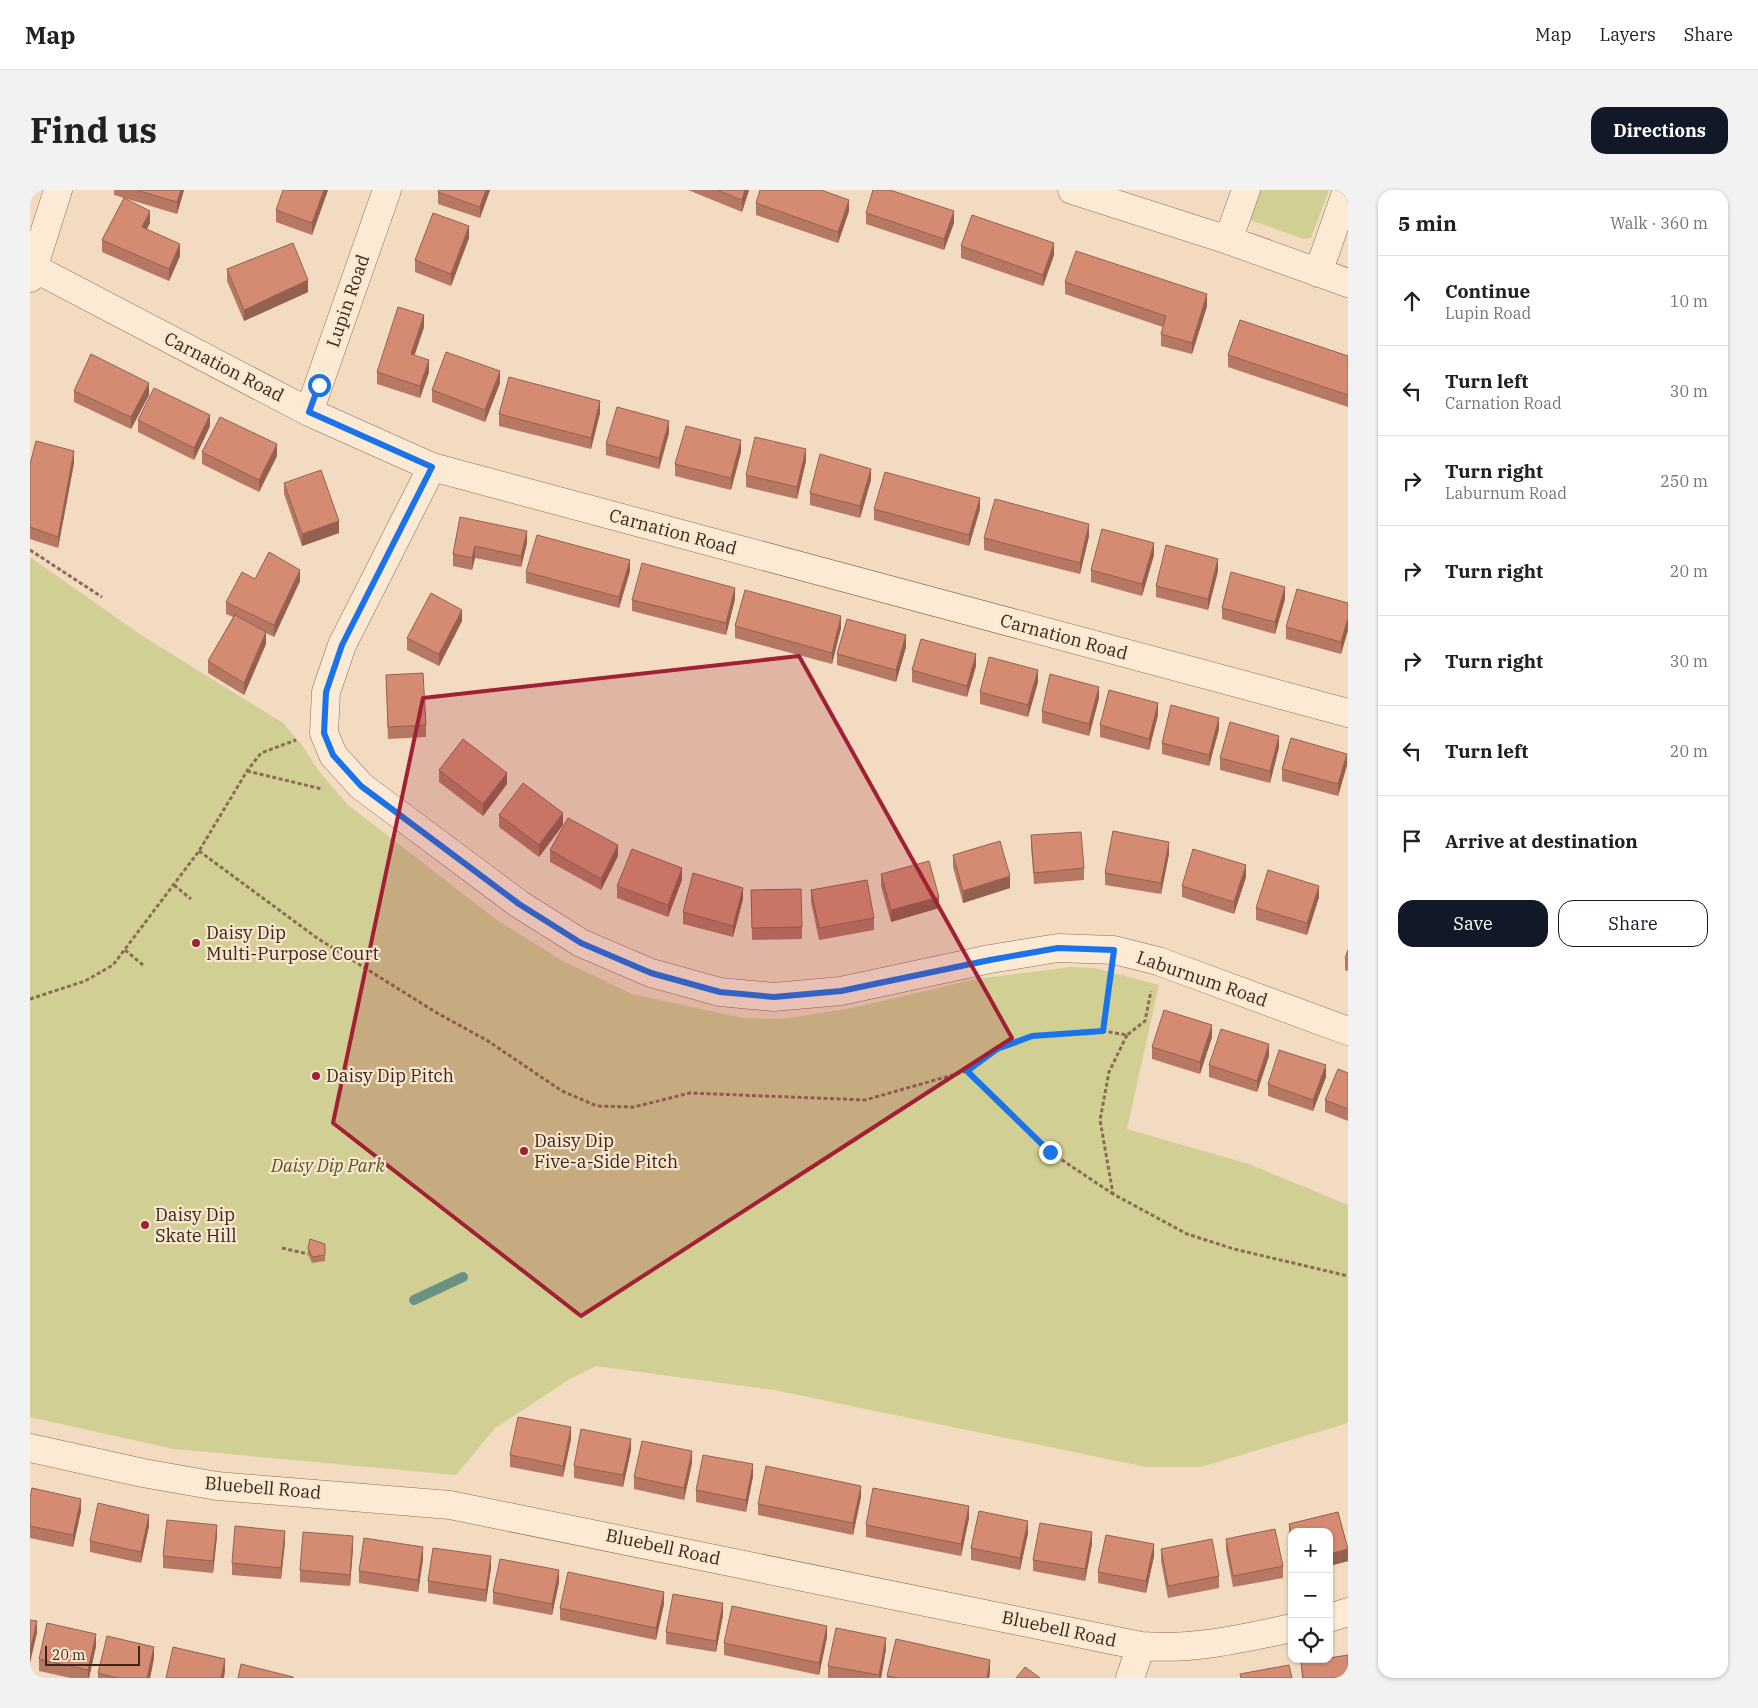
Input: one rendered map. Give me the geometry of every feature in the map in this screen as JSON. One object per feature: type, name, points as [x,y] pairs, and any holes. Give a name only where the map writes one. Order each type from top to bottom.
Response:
[{"type":"street","points":[[31,271],[58,190]]},
{"type":"street","name":"Lupin Road","points":[[309,412],[387,190]]},
{"type":"street","points":[[1072,190],[1228,240],[1348,283]]},
{"type":"street","points":[[1228,240],[1246,190]]},
{"type":"street","points":[[1318,272],[1347,190]]},
{"type":"street","name":"Carnation Road","points":[[31,271],[309,412],[432,467],[1348,713]]},
{"type":"street","name":"Laburnum Road","points":[[432,467],[342,645],[326,692],[324,733],[333,755],[361,786],[519,904],[581,943],[651,973],[720,992],[774,997],[841,991],[1058,948],[1114,950],[1158,961],[1348,1031]]},
{"type":"street","name":"Bluebell Road","points":[[30,1448],[143,1473],[217,1486],[450,1505],[1141,1646],[1170,1648],[1203,1646],[1288,1629]]},
{"type":"street","points":[[1333,1617],[1348,1612]]},
{"type":"street","points":[[1130,1678],[1141,1646]]},
{"type":"path","points":[[30,550],[102,597]]},
{"type":"path","points":[[30,999],[85,981],[113,965],[198,851],[247,771],[261,753],[282,744]]},
{"type":"path","points":[[247,771],[331,791],[361,786]]},
{"type":"path","points":[[198,851],[317,938],[437,1013],[488,1041],[562,1091],[597,1106],[634,1107],[690,1093],[865,1100],[967,1071],[997,1049],[1032,1036],[1103,1031],[1127,1035]]},
{"type":"path","points":[[174,885],[191,899]]},
{"type":"path","points":[[124,950],[143,965]]},
{"type":"path","points":[[1103,1031],[1114,950]]},
{"type":"path","points":[[1113,1194],[1100,1120],[1109,1072],[1127,1035],[1145,1021],[1152,985]]},
{"type":"path","points":[[967,1071],[1050,1152],[1113,1194],[1187,1234],[1241,1251],[1348,1276]]},
{"type":"path","points":[[282,1248],[308,1254]]},
{"type":"highlighted area","points":[[799,656],[1012,1038],[581,1316],[333,1123],[423,698]]},
{"type":"green space","points":[[1259,190],[1329,190],[1311,238],[1304,239],[1250,220]]},
{"type":"green space","name":"Daisy Dip Park","points":[[30,557],[141,635],[283,723],[302,745],[318,770],[348,805],[497,920],[563,961],[632,994],[743,1018],[781,1019],[852,1008],[976,979],[1071,967],[1095,968],[1159,985],[1127,1129],[1249,1164],[1348,1205],[1348,1423],[1201,1467],[1146,1467],[774,1390],[596,1366],[570,1379],[495,1428],[456,1475],[174,1449],[30,1417]]},
{"type":"building","points":[[136,190],[181,190],[177,202]]},
{"type":"building","points":[[283,190],[324,190],[312,223],[276,210]]},
{"type":"building","points":[[439,190],[486,190],[480,207],[438,192]]},
{"type":"building","points":[[717,190],[745,190],[742,200]]},
{"type":"building","points":[[760,190],[821,190],[849,200],[838,232],[756,203]]},
{"type":"building","points":[[873,190],[890,190],[954,211],[944,239],[866,213]]},
{"type":"building","points":[[124,198],[150,211],[142,227],[180,244],[169,269],[102,240]]},
{"type":"building","points":[[433,213],[469,226],[451,274],[415,260]]},
{"type":"building","points":[[972,215],[1054,243],[1043,275],[961,246]]},
{"type":"building","points":[[293,243],[308,280],[244,310],[227,269]]},
{"type":"building","points":[[1076,251],[1207,294],[1192,343],[1161,334],[1166,316],[1065,282]]},
{"type":"building","points":[[398,307],[424,315],[411,354],[429,360],[420,386],[377,372]]},
{"type":"building","points":[[1240,320],[1348,356],[1348,395],[1228,355]]},
{"type":"building","points":[[446,352],[500,371],[485,410],[432,390]]},
{"type":"building","points":[[91,354],[149,383],[131,417],[74,391]]},
{"type":"building","points":[[509,377],[600,401],[591,438],[499,414]]},
{"type":"building","points":[[154,388],[210,415],[194,448],[138,420]]},
{"type":"building","points":[[617,407],[669,421],[659,458],[606,444]]},
{"type":"building","points":[[220,417],[277,444],[259,480],[202,452]]},
{"type":"building","points":[[686,426],[741,440],[731,478],[675,464]]},
{"type":"building","points":[[755,437],[806,449],[797,487],[746,475]]},
{"type":"building","points":[[36,441],[74,451],[58,537],[30,527],[30,464]]},
{"type":"building","points":[[820,454],[871,469],[860,506],[810,493]]},
{"type":"building","points":[[321,470],[339,521],[302,534],[284,483]]},
{"type":"building","points":[[885,472],[980,498],[969,535],[874,509]]},
{"type":"building","points":[[995,499],[1089,524],[1080,563],[984,538]]},
{"type":"building","points":[[460,517],[527,531],[521,556],[475,546],[472,558],[453,554]]},
{"type":"building","points":[[1102,529],[1154,543],[1142,584],[1091,570]]},
{"type":"building","points":[[537,535],[630,560],[619,597],[526,572]]},
{"type":"building","points":[[1166,545],[1218,559],[1208,599],[1156,586]]},
{"type":"building","points":[[269,552],[300,570],[274,625],[226,602],[242,572],[255,579]]},
{"type":"building","points":[[642,563],[735,588],[726,623],[632,600]]},
{"type":"building","points":[[1231,572],[1285,587],[1275,622],[1222,608]]},
{"type":"building","points":[[1297,589],[1348,603],[1348,618],[1341,642],[1286,627]]},
{"type":"building","points":[[745,590],[841,616],[832,653],[735,626]]},
{"type":"building","points":[[431,593],[462,610],[439,654],[407,638]]},
{"type":"building","points":[[235,615],[266,632],[244,683],[208,661]]},
{"type":"building","points":[[847,619],[906,635],[896,670],[837,654]]},
{"type":"building","points":[[921,639],[976,654],[967,686],[912,670]]},
{"type":"building","points":[[989,657],[1038,670],[1028,705],[980,692]]},
{"type":"building","points":[[423,673],[426,725],[388,727],[386,675]]},
{"type":"building","points":[[1050,674],[1099,687],[1089,724],[1042,711]]},
{"type":"building","points":[[1109,690],[1158,703],[1149,739],[1100,725]]},
{"type":"building","points":[[1171,705],[1219,718],[1209,755],[1162,743]]},
{"type":"building","points":[[1230,722],[1279,736],[1270,771],[1220,758]]},
{"type":"building","points":[[1291,738],[1347,754],[1338,784],[1282,769]]},
{"type":"building","points":[[463,739],[507,773],[483,804],[439,770]]},
{"type":"building","points":[[523,783],[563,813],[539,845],[499,815]]},
{"type":"building","points":[[568,818],[618,845],[601,879],[550,850]]},
{"type":"building","points":[[1113,831],[1169,842],[1161,883],[1105,873]]},
{"type":"building","points":[[1081,832],[1084,868],[1034,873],[1031,835]]},
{"type":"building","points":[[1000,841],[1010,876],[963,891],[953,855]]},
{"type":"building","points":[[632,849],[682,868],[668,905],[617,886]]},
{"type":"building","points":[[1193,849],[1246,865],[1234,902],[1182,886]]},
{"type":"building","points":[[929,861],[939,897],[891,910],[881,874]]},
{"type":"building","points":[[1268,870],[1319,886],[1307,923],[1256,908]]},
{"type":"building","points":[[693,873],[743,888],[733,926],[683,912]]},
{"type":"building","points":[[867,880],[874,918],[819,928],[811,890]]},
{"type":"building","points":[[801,889],[802,927],[752,928],[751,890]]},
{"type":"building","points":[[1164,1010],[1212,1025],[1200,1062],[1152,1047]]},
{"type":"building","points":[[1221,1029],[1269,1044],[1257,1081],[1209,1065]]},
{"type":"building","points":[[1279,1050],[1326,1065],[1313,1100],[1268,1084]]},
{"type":"building","points":[[1338,1069],[1348,1073],[1348,1109],[1325,1100]]},
{"type":"building","points":[[310,1239],[325,1244],[325,1255],[312,1257],[308,1248]]},
{"type":"building","points":[[518,1417],[571,1427],[563,1466],[510,1455]]},
{"type":"building","points":[[581,1429],[631,1439],[623,1475],[574,1466]]},
{"type":"building","points":[[642,1441],[692,1451],[684,1488],[634,1477]]},
{"type":"building","points":[[703,1455],[753,1464],[746,1500],[696,1490]]},
{"type":"building","points":[[766,1466],[861,1486],[853,1523],[758,1504]]},
{"type":"building","points":[[32,1488],[81,1499],[73,1535],[30,1526]]},
{"type":"building","points":[[873,1488],[969,1506],[961,1544],[866,1525]]},
{"type":"building","points":[[98,1503],[149,1515],[141,1552],[90,1541]]},
{"type":"building","points":[[979,1511],[1028,1521],[1020,1558],[971,1548]]},
{"type":"building","points":[[1338,1512],[1348,1549],[1333,1553],[1333,1528],[1290,1528],[1289,1524]]},
{"type":"building","points":[[167,1520],[217,1525],[213,1561],[163,1556]]},
{"type":"building","points":[[1040,1523],[1092,1532],[1085,1569],[1033,1560]]},
{"type":"building","points":[[235,1526],[285,1531],[281,1568],[232,1563]]},
{"type":"building","points":[[1275,1529],[1283,1566],[1233,1576],[1226,1539]]},
{"type":"building","points":[[303,1532],[353,1536],[350,1575],[300,1570]]},
{"type":"building","points":[[1106,1535],[1154,1544],[1146,1581],[1098,1572]]},
{"type":"building","points":[[364,1538],[423,1547],[418,1580],[359,1571]]},
{"type":"building","points":[[1212,1539],[1219,1576],[1168,1586],[1161,1549]]},
{"type":"building","points":[[433,1548],[491,1556],[486,1590],[428,1581]]},
{"type":"building","points":[[500,1559],[559,1570],[552,1604],[493,1592]]},
{"type":"building","points":[[568,1572],[664,1592],[656,1628],[560,1608]]},
{"type":"building","points":[[673,1594],[723,1603],[716,1641],[666,1632]]},
{"type":"building","points":[[732,1606],[827,1626],[819,1663],[724,1643]]},
{"type":"building","points":[[30,1620],[37,1621],[30,1651]]},
{"type":"building","points":[[47,1623],[96,1634],[88,1670],[39,1659]]},
{"type":"building","points":[[836,1628],[886,1638],[879,1675],[828,1666]]},
{"type":"building","points":[[107,1636],[154,1647],[147,1678],[118,1678],[98,1673]]},
{"type":"building","points":[[896,1639],[990,1660],[987,1678],[898,1678],[887,1676]]},
{"type":"building","points":[[173,1647],[225,1659],[221,1678],[166,1678]]},
{"type":"building","points":[[1348,1655],[1348,1678],[1303,1678],[1301,1663],[1333,1663],[1333,1657]]},
{"type":"building","points":[[241,1664],[293,1677],[293,1678],[238,1678]]},
{"type":"building","points":[[1289,1665],[1292,1678],[1241,1678],[1240,1674]]},
{"type":"building","points":[[1025,1667],[1040,1678],[1016,1678]]},
{"type":"waterway","points":[[414,1300],[463,1277]]},
{"type":"place","name":"Daisy Dip Multi-Purpose Court","points":[[196,943]]},
{"type":"place","name":"Daisy Dip Pitch","points":[[316,1076]]},
{"type":"place","name":"Daisy Dip Five-a-Side Pitch","points":[[524,1151]]},
{"type":"place","name":"Daisy Dip Skate Hill","points":[[145,1225]]},
{"type":"route","points":[[319,385],[309,412],[432,467],[342,645],[326,692],[324,733],[333,755],[346,772],[361,786],[519,904],[581,943],[651,973],[720,992],[774,997],[841,991],[1058,948],[1114,950],[1103,1031],[1032,1036],[997,1049],[967,1071],[1050,1152]]}]
